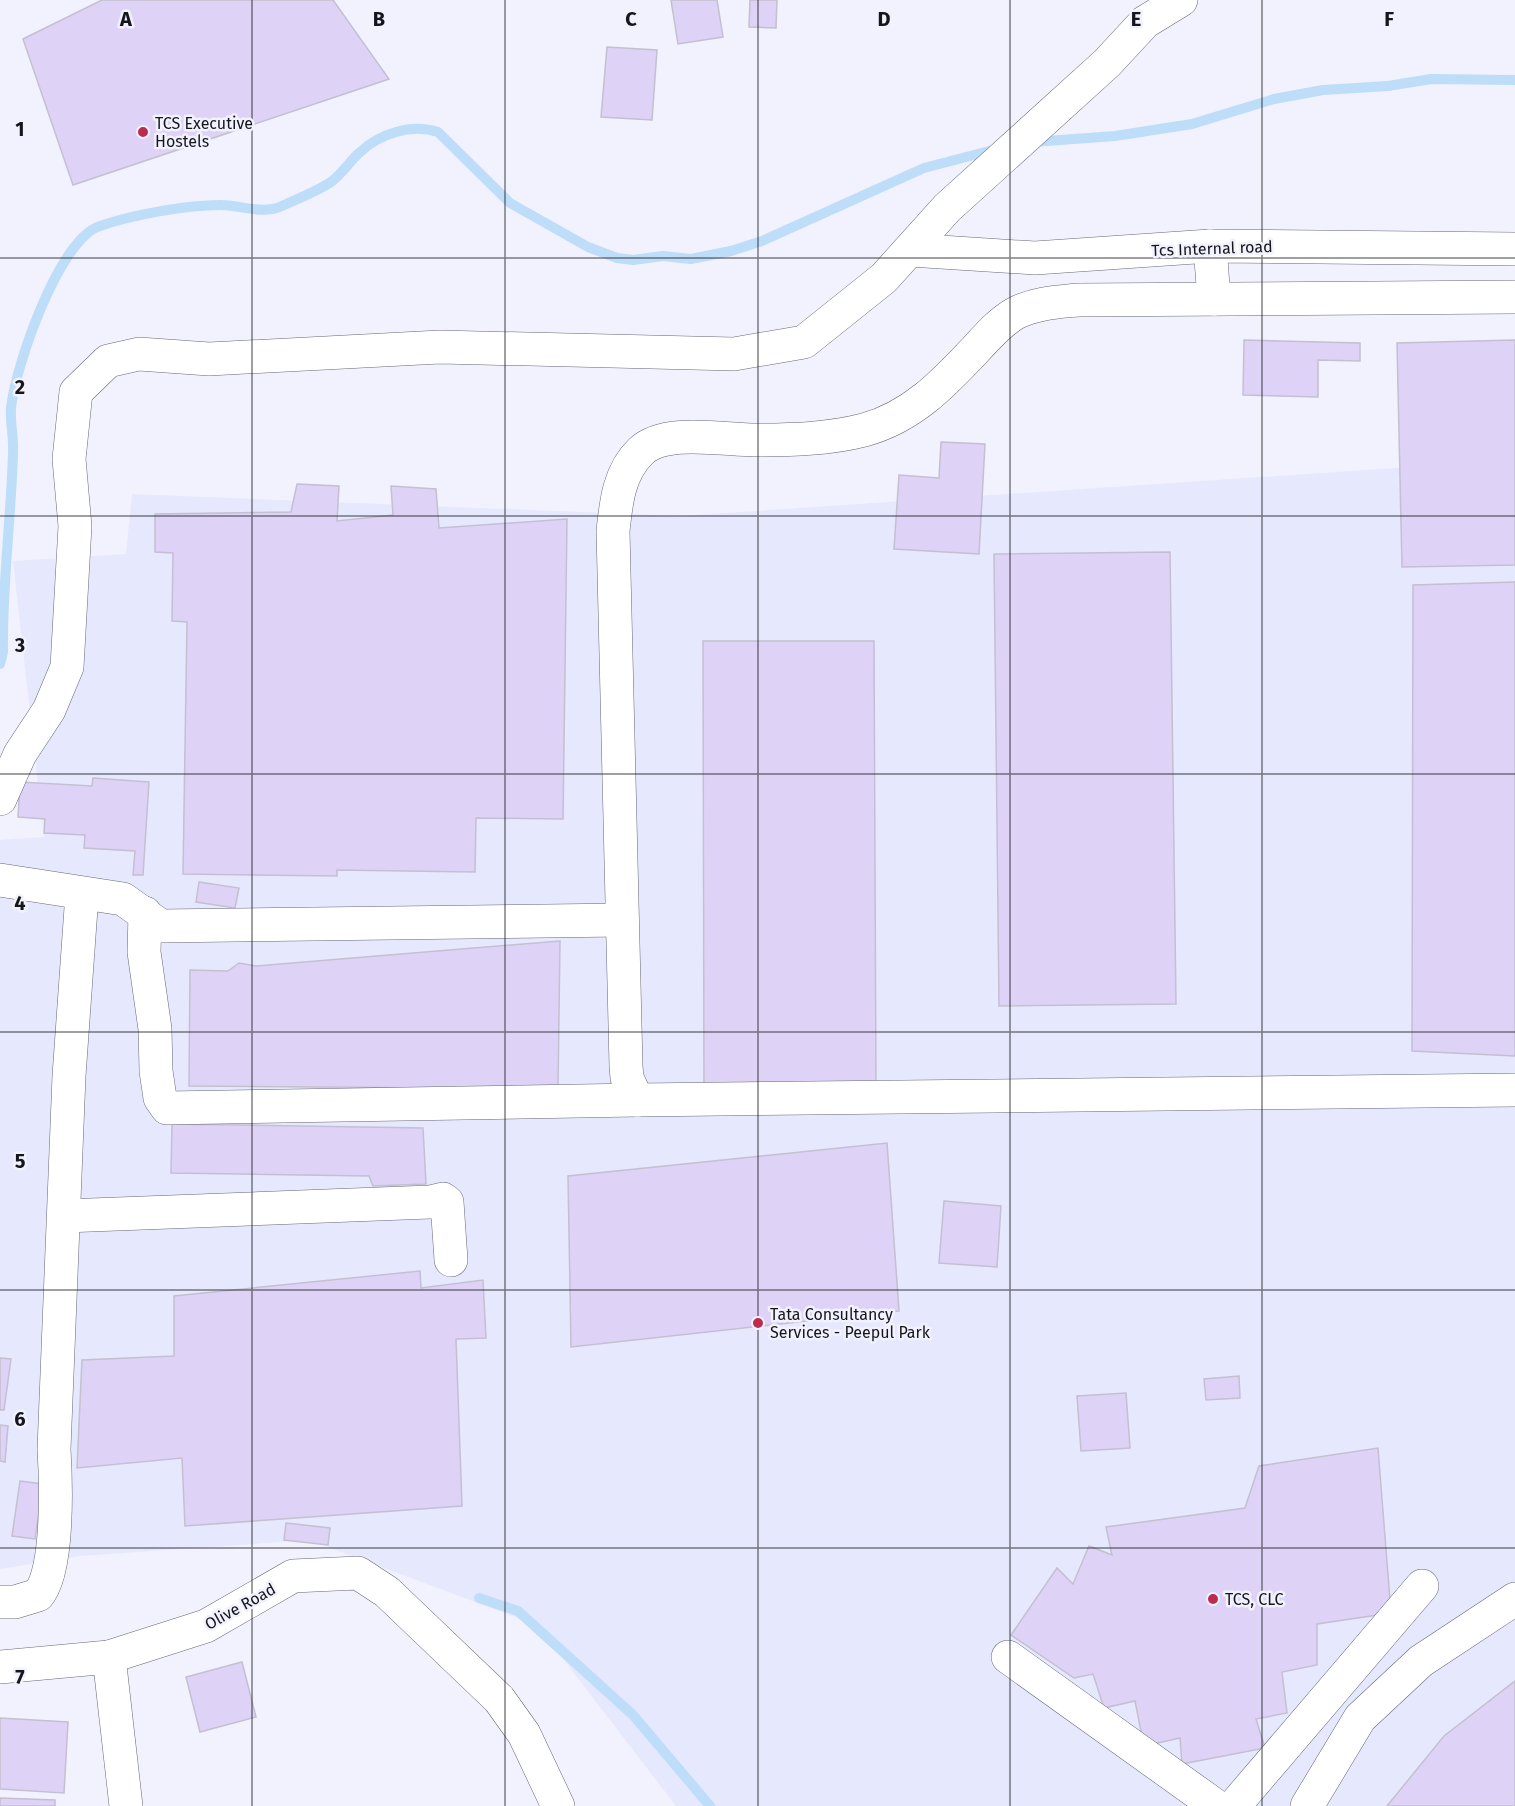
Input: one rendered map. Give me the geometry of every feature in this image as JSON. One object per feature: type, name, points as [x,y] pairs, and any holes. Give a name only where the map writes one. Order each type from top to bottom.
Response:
[{"type":"street","points":[[0,799],[20,754],[49,710],[67,667],[75,525],[69,459],[76,392],[108,362],[139,354],[209,359],[440,347],[734,354],[804,342],[884,279],[947,208],[1107,63],[1145,22],[1181,0]]},
{"type":"street","points":[[1210,246],[1214,299]]},
{"type":"street","name":"Tcs Internal road","points":[[910,249],[1035,258],[1210,246],[1515,249]]},
{"type":"street","points":[[637,1100],[627,1072],[613,531],[621,482],[628,466],[642,450],[657,441],[675,439],[830,437],[890,421],[919,405],[995,328],[1016,313],[1042,304],[1078,300],[1515,297]]},
{"type":"street","points":[[0,880],[82,894],[105,894],[123,899],[161,926],[622,920]]},
{"type":"street","points":[[0,1602],[15,1602],[38,1595],[49,1574],[56,1496],[54,1449],[69,1076],[82,894]]},
{"type":"street","points":[[145,913],[144,952],[155,1029],[157,1081],[160,1098],[168,1108],[194,1110],[637,1100],[1515,1090]]},
{"type":"street","points":[[64,1216],[418,1202],[443,1199],[447,1202],[452,1260]]},
{"type":"street","name":"Olive Road","points":[[0,1667],[109,1657],[206,1626],[293,1576],[318,1573],[358,1573],[387,1592],[499,1699],[524,1734],[558,1806]]},
{"type":"street","points":[[1234,1806],[1422,1586]]},
{"type":"street","points":[[1307,1806],[1360,1718],[1421,1661],[1515,1599]]},
{"type":"street","points":[[1324,1806],[1347,1767],[1430,1683],[1515,1623]]},
{"type":"street","points":[[109,1657],[126,1806]]},
{"type":"street","points":[[1008,1657],[1216,1806]]},
{"type":"shaded area","name":"Tata Consultancy Services - Peepul Park","points":[[1515,460],[1515,1806],[676,1806],[537,1625],[309,1540],[79,1556],[0,1569],[0,840],[44,837],[13,561],[126,554],[132,494],[681,516]]},
{"type":"building","name":"TCS Executive Hostels","points":[[102,0],[333,0],[389,79],[73,185],[23,39]]},
{"type":"building","points":[[671,0],[717,0],[723,37],[678,44]]},
{"type":"building","points":[[750,0],[777,0],[776,28],[749,27]]},
{"type":"building","points":[[607,47],[657,50],[652,120],[601,117]]},
{"type":"building","points":[[1244,340],[1360,343],[1360,361],[1318,360],[1318,397],[1243,395]]},
{"type":"building","points":[[1515,340],[1515,565],[1402,567],[1397,343]]},
{"type":"building","points":[[941,442],[985,444],[979,554],[894,549],[899,475],[939,478]]},
{"type":"building","points":[[297,484],[339,486],[337,521],[393,515],[391,486],[436,489],[439,528],[567,519],[563,819],[476,818],[475,872],[337,870],[337,876],[183,874],[187,622],[172,621],[173,553],[155,552],[155,514],[291,512]]},
{"type":"building","points":[[1170,552],[1176,1004],[999,1006],[994,554]]},
{"type":"building","points":[[1515,582],[1515,1056],[1412,1051],[1413,585]]},
{"type":"building","points":[[703,641],[874,641],[876,1091],[704,1092]]},
{"type":"building","points":[[93,778],[149,782],[143,875],[133,875],[135,851],[84,848],[85,835],[44,833],[45,819],[18,817],[20,782],[92,786]]},
{"type":"building","points":[[199,882],[239,888],[235,908],[196,902]]},
{"type":"building","points":[[560,941],[558,1089],[189,1086],[190,970],[228,971],[239,963],[256,966]]},
{"type":"building","points":[[172,1124],[423,1128],[426,1184],[373,1186],[369,1176],[171,1173]]},
{"type":"building","points":[[887,1143],[899,1311],[571,1347],[568,1176]]},
{"type":"building","points":[[944,1201],[1001,1206],[997,1267],[939,1263]]},
{"type":"building","points":[[420,1271],[421,1288],[483,1280],[486,1338],[456,1339],[462,1506],[185,1526],[182,1458],[77,1468],[82,1360],[174,1356],[174,1296]]},
{"type":"building","points":[[0,1358],[11,1359],[4,1410],[0,1410]]},
{"type":"building","points":[[1239,1376],[1240,1398],[1206,1400],[1204,1379]]},
{"type":"building","points":[[1126,1393],[1130,1448],[1081,1451],[1077,1396]]},
{"type":"building","points":[[0,1425],[8,1426],[5,1462],[0,1461]]},
{"type":"building","name":"TCS, CLC","points":[[1378,1448],[1391,1613],[1317,1624],[1317,1665],[1282,1672],[1287,1713],[1256,1719],[1265,1748],[1182,1764],[1180,1738],[1144,1746],[1135,1701],[1104,1708],[1093,1674],[1074,1678],[1011,1635],[1057,1568],[1073,1584],[1089,1546],[1112,1555],[1106,1527],[1245,1508],[1259,1466]]},
{"type":"building","points":[[20,1481],[43,1484],[35,1539],[12,1536]]},
{"type":"building","points":[[286,1523],[330,1528],[328,1545],[284,1540]]},
{"type":"building","points":[[242,1662],[256,1717],[200,1732],[186,1677]]},
{"type":"building","points":[[1515,1681],[1515,1806],[1387,1806],[1444,1736]]},
{"type":"building","points":[[0,1718],[68,1722],[64,1793],[0,1789]]},
{"type":"building","points":[[0,1798],[55,1800],[55,1806],[0,1806]]},
{"type":"waterway","points":[[1033,142],[1115,136],[1192,124],[1274,99],[1323,90],[1388,86],[1431,79],[1515,80]]},
{"type":"waterway","points":[[0,664],[3,652],[13,453],[11,408],[14,389],[30,336],[55,278],[69,254],[85,236],[100,226],[143,215],[192,207],[228,205],[259,210],[275,209],[331,182],[359,153],[376,140],[396,132],[417,129],[438,132],[510,203],[588,247],[617,258],[633,260],[663,256],[691,259],[731,251],[762,241],[924,168],[997,149]]},
{"type":"waterway","points":[[479,1598],[518,1611],[633,1715],[710,1806]]},
{"type":"place","name":"TCS Executive Hostels","points":[[143,132]]},
{"type":"place","name":"Tata Consultancy Services - Peepul Park","points":[[758,1323]]},
{"type":"place","name":"TCS, CLC","points":[[1213,1599]]}]
